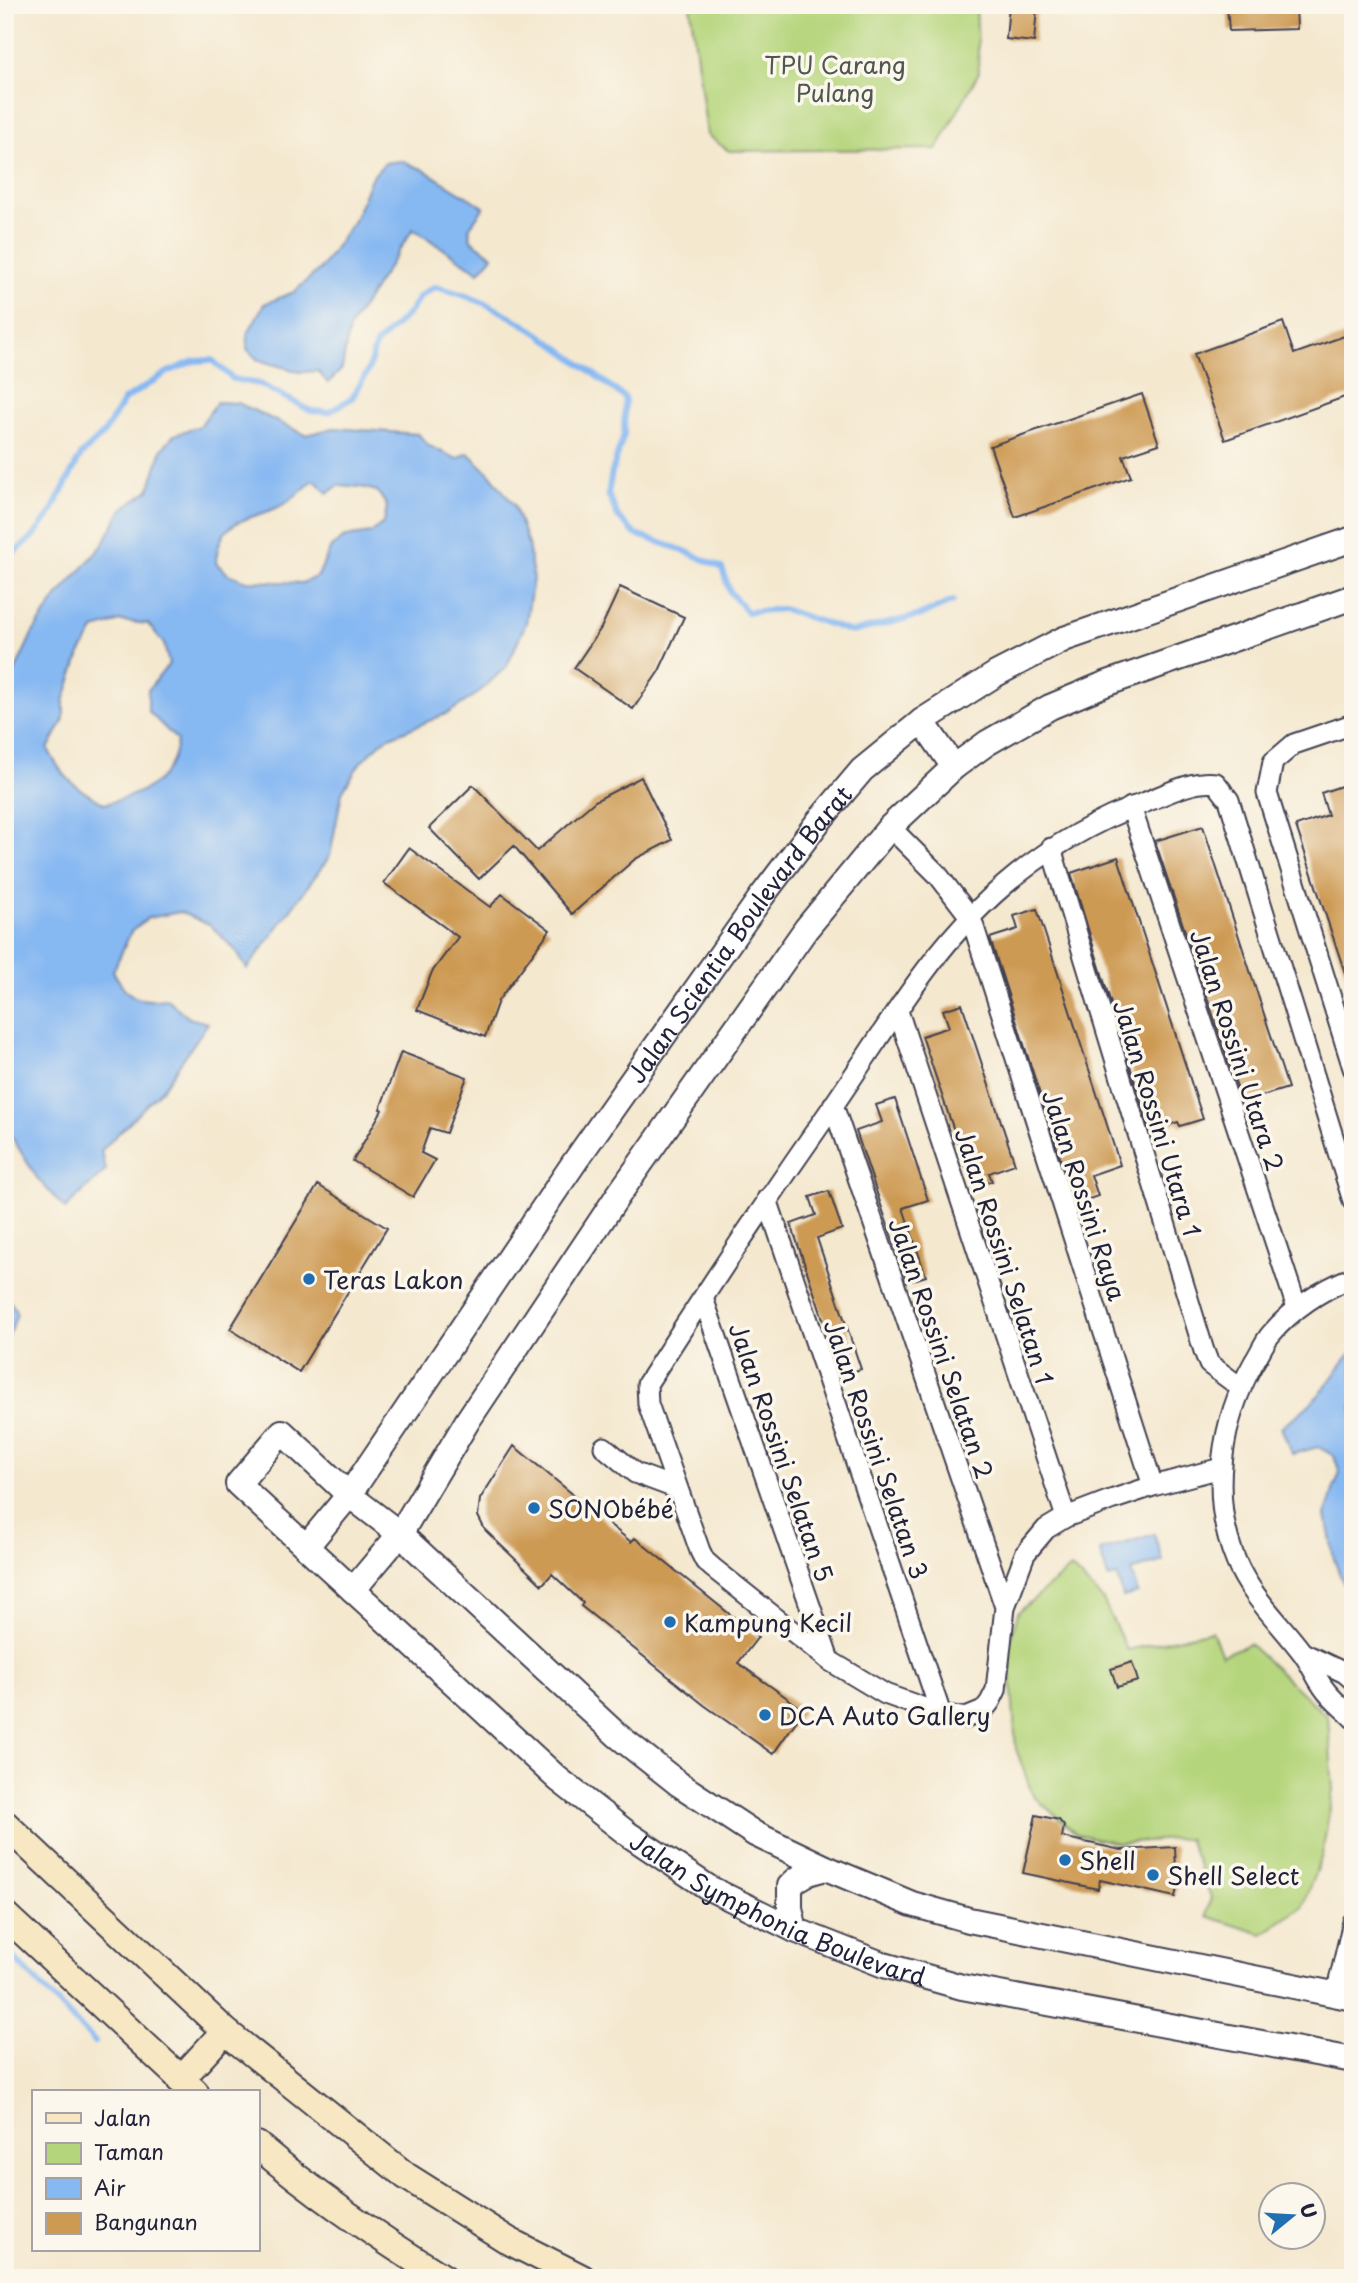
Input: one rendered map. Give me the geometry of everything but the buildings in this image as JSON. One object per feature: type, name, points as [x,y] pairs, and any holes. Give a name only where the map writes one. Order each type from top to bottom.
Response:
[{"type":"main road","points":[[5,1824],[225,2031],[406,2176],[509,2241],[582,2278]]},
{"type":"main road","points":[[5,1915],[187,2086],[225,2031]]},
{"type":"main road","points":[[259,2147],[396,2247],[444,2278]]},
{"type":"street","name":"Jalan Scientia Boulevard Barat","points":[[306,1547],[349,1494],[576,1160],[762,896],[818,822],[862,770],[922,722],[996,674],[1064,639],[1353,540]]},
{"type":"street","name":"Jalan Scientia Boulevard Barat","points":[[353,1590],[400,1534],[468,1420],[619,1194],[806,929],[890,827],[954,767],[987,743],[1050,707],[1105,684],[1353,597]]},
{"type":"street","points":[[922,722],[954,767]]},
{"type":"street","points":[[1353,724],[1294,744],[1273,762],[1266,793],[1353,1068]]},
{"type":"street","points":[[1221,1468],[1153,1486],[1066,1517],[1045,1529],[1025,1553],[1005,1607],[996,1690],[983,1711],[966,1718],[942,1714],[885,1694],[830,1661],[705,1561],[648,1404],[647,1384],[767,1199],[927,969],[971,918],[1010,879],[1051,848],[1083,829],[1131,807],[1202,781],[1216,783],[1229,800],[1353,1201]]},
{"type":"street","name":"Jalan Rossini Utara 2","points":[[1131,807],[1297,1308]]},
{"type":"street","name":"Jalan Rossini Raya","points":[[890,827],[938,875],[971,918],[1153,1486]]},
{"type":"street","name":"Jalan Rossini Utara 1","points":[[1051,848],[1203,1351],[1209,1364],[1240,1387]]},
{"type":"street","name":"Jalan Rossini Selatan 1","points":[[898,1012],[1066,1517]]},
{"type":"street","name":"Jalan Rossini Selatan 2","points":[[833,1105],[1005,1607]]},
{"type":"street","name":"Jalan Rossini Selatan 3","points":[[767,1199],[942,1714]]},
{"type":"street","points":[[1353,1277],[1326,1289],[1297,1308],[1269,1336],[1240,1387],[1226,1433],[1221,1468],[1222,1506],[1227,1534],[1243,1577],[1303,1653],[1324,1690],[1353,1718]]},
{"type":"street","name":"Jalan Rossini Selatan 5","points":[[702,1298],[830,1661]]},
{"type":"street","name":"Jalan Symphonia Boulevard","points":[[349,1494],[282,1432],[238,1483],[558,1779],[628,1834],[709,1888],[795,1930],[884,1965],[962,1987],[1353,2060]]},
{"type":"street","points":[[604,1447],[635,1473],[678,1489]]},
{"type":"street","points":[[349,1494],[400,1534],[617,1735],[669,1776],[755,1834],[826,1868],[912,1904],[969,1920],[1344,1996],[1353,1922]]},
{"type":"street","points":[[1303,1653],[1345,1673],[1353,1680]]},
{"type":"street","points":[[795,1930],[790,1908],[790,1886],[806,1873],[826,1868]]},
{"type":"green space","name":"TPU Carang Pulang","points":[[690,5],[976,5],[979,72],[937,149],[729,151],[707,135]]},
{"type":"green space","points":[[1071,1568],[1103,1600],[1127,1650],[1212,1631],[1222,1655],[1249,1644],[1328,1717],[1333,1790],[1322,1855],[1302,1907],[1262,1934],[1206,1916],[1211,1897],[1188,1838],[1118,1843],[1077,1834],[1033,1796],[1016,1749],[1009,1646],[1018,1612]]},
{"type":"water","points":[[401,161],[422,169],[484,207],[469,228],[471,240],[493,256],[479,272],[413,229],[349,328],[342,369],[328,383],[318,371],[300,372],[258,360],[247,349],[248,333],[264,304],[294,292],[321,268],[355,219],[371,178],[385,163]]},
{"type":"water","points":[[217,402],[238,403],[306,435],[334,428],[418,434],[429,446],[457,459],[468,453],[489,473],[514,505],[528,544],[533,578],[526,623],[507,666],[477,694],[448,713],[385,739],[360,763],[342,792],[330,856],[247,969],[235,950],[210,925],[180,912],[148,918],[131,932],[113,971],[124,988],[140,999],[167,999],[189,1018],[208,1023],[163,1088],[101,1151],[106,1170],[65,1209],[37,1178],[5,1126],[5,698],[32,634],[57,597],[102,546],[122,509],[149,490],[162,449],[174,435],[200,426]],"holes":[[[314,480],[328,493],[339,485],[377,491],[387,506],[384,522],[371,533],[345,537],[331,547],[318,576],[302,583],[247,581],[228,574],[216,563],[218,547],[230,527],[284,504]],[[120,621],[148,624],[164,644],[169,664],[148,690],[148,711],[177,740],[174,755],[162,776],[143,790],[105,804],[71,782],[48,749],[64,719],[64,701],[80,654],[95,629]]]},
{"type":"water","points":[[5,1291],[17,1314],[5,1345]]},
{"type":"water","points":[[1353,1352],[1353,1592],[1344,1586],[1334,1559],[1326,1515],[1340,1473],[1334,1456],[1318,1447],[1292,1454],[1281,1427],[1313,1401]]},
{"type":"water","points":[[1154,1534],[1163,1561],[1131,1571],[1138,1593],[1123,1597],[1117,1576],[1108,1578],[1100,1551]]},
{"type":"waterway","points":[[5,560],[33,537],[50,514],[81,455],[104,433],[124,400],[168,372],[194,361],[212,360],[233,379],[260,384],[311,411],[329,412],[352,398],[368,371],[376,344],[409,313],[420,296],[434,287],[487,304],[511,317],[558,347],[625,398],[624,434],[608,494],[618,517],[635,534],[685,551],[722,568],[730,592],[747,612],[783,609],[852,632],[921,615],[953,601]]},
{"type":"waterway","points":[[5,1949],[95,2042]]},
{"type":"place","name":"Teras Lakon","points":[[309,1279]]},
{"type":"place","name":"SONObébé","points":[[534,1508]]},
{"type":"place","name":"Kampung Kecil","points":[[670,1622]]},
{"type":"place","name":"DCA Auto Gallery","points":[[765,1715]]},
{"type":"place","name":"Shell","points":[[1065,1860]]},
{"type":"place","name":"Shell Select","points":[[1153,1875]]}]
